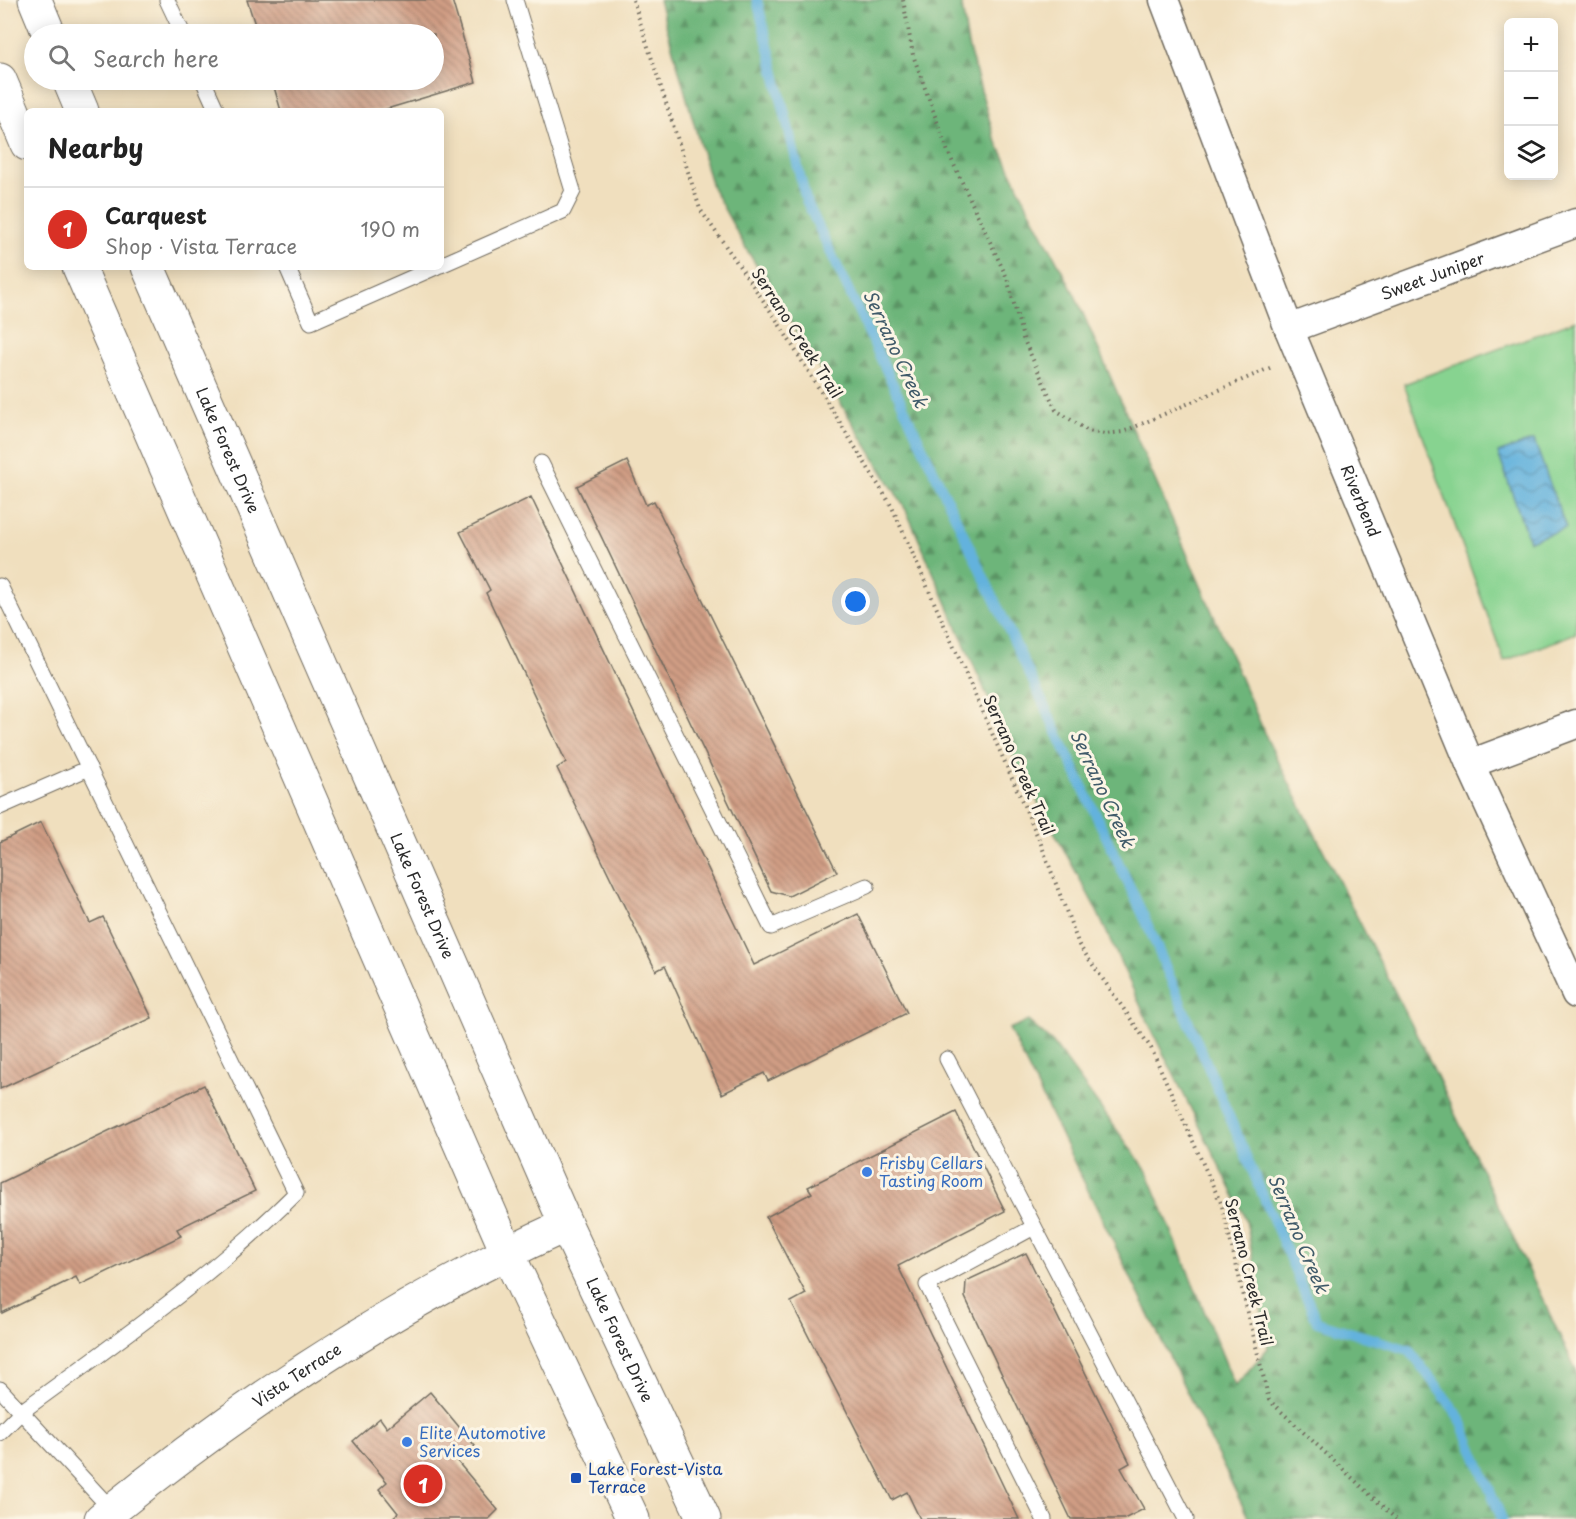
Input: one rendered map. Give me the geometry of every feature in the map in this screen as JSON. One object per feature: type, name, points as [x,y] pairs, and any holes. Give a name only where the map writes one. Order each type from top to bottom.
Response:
[{"type":"main road","points":[[35,0],[46,24]]},
{"type":"main road","points":[[0,80],[24,137]]},
{"type":"main road","points":[[73,90],[81,108]]},
{"type":"main road","points":[[81,270],[507,1252],[633,1519]]},
{"type":"main road","name":"Lake Forest Drive","points":[[149,270],[566,1225],[704,1519]]},
{"type":"main road","name":"Vista Terrace","points":[[107,1515],[173,1461],[305,1369],[507,1252],[566,1225]]},
{"type":"street","name":"Riverbend","points":[[1164,0],[1294,341],[1470,764],[1576,994]]},
{"type":"street","name":"Sweet Juniper","points":[[1294,341],[1576,223]]},
{"type":"street","points":[[1470,764],[1576,724]]},
{"type":"lane","points":[[167,0],[178,24]]},
{"type":"lane","points":[[444,264],[563,211],[573,191],[515,0]]},
{"type":"lane","points":[[208,90],[216,108]]},
{"type":"lane","points":[[288,270],[311,322],[428,270]]},
{"type":"lane","points":[[541,463],[771,927],[867,886]]},
{"type":"lane","points":[[0,586],[296,1193],[228,1257],[177,1298],[21,1412],[0,1432]]},
{"type":"lane","points":[[0,807],[89,768]]},
{"type":"lane","points":[[947,1059],[1186,1519]]},
{"type":"lane","points":[[1034,1227],[927,1285],[1044,1519]]},
{"type":"lane","points":[[0,1389],[107,1515]]},
{"type":"path","name":"Serrano Creek Trail","points":[[633,0],[700,209],[776,319],[892,507],[1041,844],[1079,945],[1151,1048],[1222,1206],[1269,1400],[1396,1519]]},
{"type":"path","points":[[903,0],[913,55],[948,152],[1007,278],[1023,338],[1056,410],[1071,422],[1088,431],[1105,434],[1123,432],[1294,341]]},
{"type":"green space","points":[[659,0],[961,0],[968,45],[994,136],[1028,207],[1075,295],[1268,741],[1428,1057],[1576,1370],[1576,1519],[1249,1519],[1009,1029],[1028,1021],[1053,1043],[1147,1171],[1235,1386],[1268,1348],[1246,1219],[1155,1037],[1095,907],[1015,760],[906,510],[747,250],[712,187]]},
{"type":"green space","points":[[1576,320],[1576,633],[1504,661],[1404,384]]},
{"type":"water","points":[[1534,440],[1566,528],[1529,541],[1498,453]]},
{"type":"building","points":[[247,0],[452,0],[476,82],[390,108],[280,108],[275,90],[444,90],[444,24],[255,24]]},
{"type":"building","points":[[627,461],[646,505],[654,501],[837,872],[789,896],[771,891],[577,486]]},
{"type":"building","points":[[531,497],[754,965],[858,914],[907,1013],[768,1081],[764,1073],[722,1094],[665,966],[656,971],[557,768],[566,762],[486,593],[490,590],[460,532]]},
{"type":"building","points":[[41,822],[90,923],[103,917],[152,1018],[0,1089],[0,842]]},
{"type":"building","points":[[204,1085],[255,1191],[177,1229],[181,1236],[80,1285],[76,1277],[2,1313],[0,1183]]},
{"type":"building","points":[[956,1112],[1005,1211],[898,1266],[1019,1519],[920,1519],[907,1492],[892,1500],[791,1302],[806,1294],[766,1217],[812,1193],[808,1187]]},
{"type":"building","points":[[1026,1253],[1130,1463],[1121,1468],[1144,1509],[1124,1519],[1071,1519],[965,1297],[966,1281]]},
{"type":"building","points":[[430,1392],[475,1446],[457,1461],[498,1510],[489,1519],[391,1519],[398,1513],[379,1489],[387,1482],[353,1441],[380,1418],[387,1428]]},
{"type":"waterway","name":"Serrano Creek","points":[[757,0],[806,200],[1145,919],[1317,1322],[1409,1350],[1459,1416],[1502,1519]]},
{"type":"place","name":"Frisby Cellars Tasting Room","points":[[867,1172]]},
{"type":"place","name":"Elite Automotive Services","points":[[407,1442]]},
{"type":"place","name":"Lake Forest-Vista Terrace","points":[[576,1478]]},
{"type":"place","name":"Carquest","points":[[423,1484]]}]
